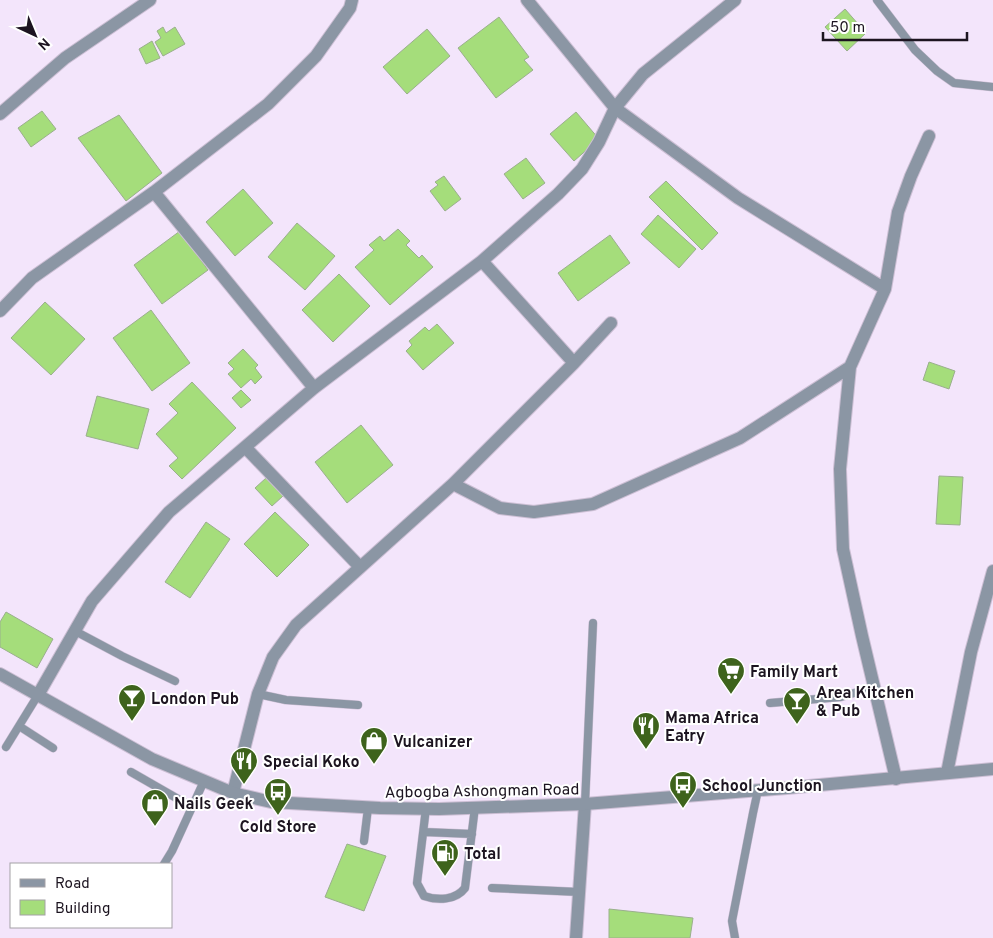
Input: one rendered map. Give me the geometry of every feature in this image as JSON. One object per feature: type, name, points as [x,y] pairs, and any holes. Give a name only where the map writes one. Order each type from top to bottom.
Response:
[{"type":"street","points":[[0,114],[65,58],[150,0]]},
{"type":"street","points":[[0,311],[32,278],[154,192],[268,104],[316,56],[350,8],[352,0]]},
{"type":"street","points":[[527,0],[615,108],[738,198],[885,289]]},
{"type":"street","points":[[38,695],[92,602],[168,512],[314,388],[482,261],[558,194],[582,170],[599,142],[615,108],[643,74],[735,0]]},
{"type":"street","points":[[896,779],[844,550],[840,469],[850,367],[885,289],[898,212],[911,176],[929,136]]},
{"type":"street","points":[[154,192],[314,388]]},
{"type":"street","points":[[482,261],[574,363]]},
{"type":"street","points":[[233,793],[258,694],[273,657],[296,625],[453,484],[574,363],[611,323]]},
{"type":"street","points":[[453,484],[500,508],[534,512],[593,504],[740,438],[850,367]]},
{"type":"street","points":[[246,447],[360,568]]},
{"type":"street","points":[[946,773],[971,652],[993,571]]},
{"type":"street","name":"Agbogba Ashongman Road","points":[[0,674],[152,759],[233,793],[271,802],[368,808],[585,804],[896,779],[993,769]]},
{"type":"street","points":[[576,938],[585,804]]},
{"type":"lane","points":[[878,0],[915,50],[937,71],[954,83],[993,87]]},
{"type":"lane","points":[[585,804],[593,623]]},
{"type":"lane","points":[[75,631],[175,681]]},
{"type":"lane","points":[[770,704],[840,697],[874,687]]},
{"type":"lane","points":[[258,694],[295,701],[358,705]]},
{"type":"lane","points":[[6,747],[38,695]]},
{"type":"lane","points":[[19,726],[53,748]]},
{"type":"lane","points":[[131,772],[192,807]]},
{"type":"lane","points":[[165,863],[172,852],[204,782]]},
{"type":"lane","points":[[735,938],[732,922],[758,790]]},
{"type":"lane","points":[[426,808],[416,883],[424,896],[432,899],[455,896],[465,888],[475,807]]},
{"type":"lane","points":[[364,841],[368,808]]},
{"type":"lane","points":[[424,832],[472,834]]},
{"type":"lane","points":[[492,888],[579,892]]},
{"type":"building","points":[[845,9],[866,33],[847,51],[825,27]]},
{"type":"building","points":[[499,17],[529,57],[524,60],[533,70],[496,98],[458,48]]},
{"type":"building","points":[[163,27],[166,33],[175,27],[185,44],[163,56],[155,42],[161,38],[157,31]]},
{"type":"building","points":[[427,29],[450,56],[407,94],[383,67]]},
{"type":"building","points":[[152,41],[160,58],[146,64],[139,49]]},
{"type":"building","points":[[42,111],[56,129],[31,147],[18,128]]},
{"type":"building","points":[[576,112],[599,139],[574,161],[550,134]]},
{"type":"building","points":[[119,115],[162,173],[126,201],[78,138]]},
{"type":"building","points":[[526,158],[545,183],[523,199],[504,174]]},
{"type":"building","points":[[444,176],[461,199],[445,211],[430,191],[438,185],[435,182]]},
{"type":"building","points":[[666,181],[718,233],[702,250],[649,197]]},
{"type":"building","points":[[243,189],[273,223],[235,256],[206,222]]},
{"type":"building","points":[[658,215],[696,249],[679,268],[641,234]]},
{"type":"building","points":[[297,223],[335,256],[305,290],[268,257]]},
{"type":"building","points":[[398,229],[410,241],[406,245],[419,258],[422,255],[433,267],[390,305],[355,267],[374,250],[369,245],[380,236],[384,241]]},
{"type":"building","points":[[180,231],[208,270],[162,304],[134,265]]},
{"type":"building","points":[[610,235],[630,263],[578,301],[558,273]]},
{"type":"building","points":[[339,274],[370,306],[333,342],[302,310]]},
{"type":"building","points":[[45,302],[85,339],[51,375],[11,338]]},
{"type":"building","points":[[151,310],[190,363],[152,391],[113,338]]},
{"type":"building","points":[[437,324],[454,343],[423,370],[406,351],[412,345],[409,341],[425,327],[429,331]]},
{"type":"building","points":[[243,349],[258,365],[255,368],[262,377],[255,384],[251,379],[241,388],[228,374],[234,369],[228,363]]},
{"type":"building","points":[[929,362],[955,371],[949,389],[923,380]]},
{"type":"building","points":[[192,382],[236,428],[182,479],[169,466],[178,458],[156,434],[178,413],[169,404]]},
{"type":"building","points":[[241,390],[251,400],[241,408],[232,398]]},
{"type":"building","points":[[97,396],[149,409],[138,449],[86,436]]},
{"type":"building","points":[[361,425],[393,465],[347,503],[315,462]]},
{"type":"building","points":[[939,476],[963,477],[960,525],[936,524]]},
{"type":"building","points":[[266,478],[283,496],[272,506],[255,488]]},
{"type":"building","points":[[275,512],[309,545],[277,577],[244,544]]},
{"type":"building","points":[[206,522],[230,539],[190,598],[165,582]]},
{"type":"building","points":[[6,612],[53,639],[37,668],[0,647],[0,622]]},
{"type":"building","points":[[347,844],[386,856],[364,911],[325,897]]},
{"type":"building","points":[[609,909],[693,918],[690,938],[609,938]]},
{"type":"place","name":"Family Mart","points":[[731,695]]},
{"type":"place","name":"London Pub","points":[[132,722]]},
{"type":"place","name":"Area Kitchen & Pub","points":[[797,725]]},
{"type":"place","name":"Mama Africa Eatry","points":[[646,750]]},
{"type":"place","name":"Vulcanizer","points":[[374,765]]},
{"type":"place","name":"Special Koko","points":[[244,785]]},
{"type":"place","name":"School Junction","points":[[683,809]]},
{"type":"place","name":"Cold Store","points":[[278,816]]},
{"type":"place","name":"Nails Geek","points":[[155,827]]},
{"type":"place","name":"Total","points":[[445,877]]}]
